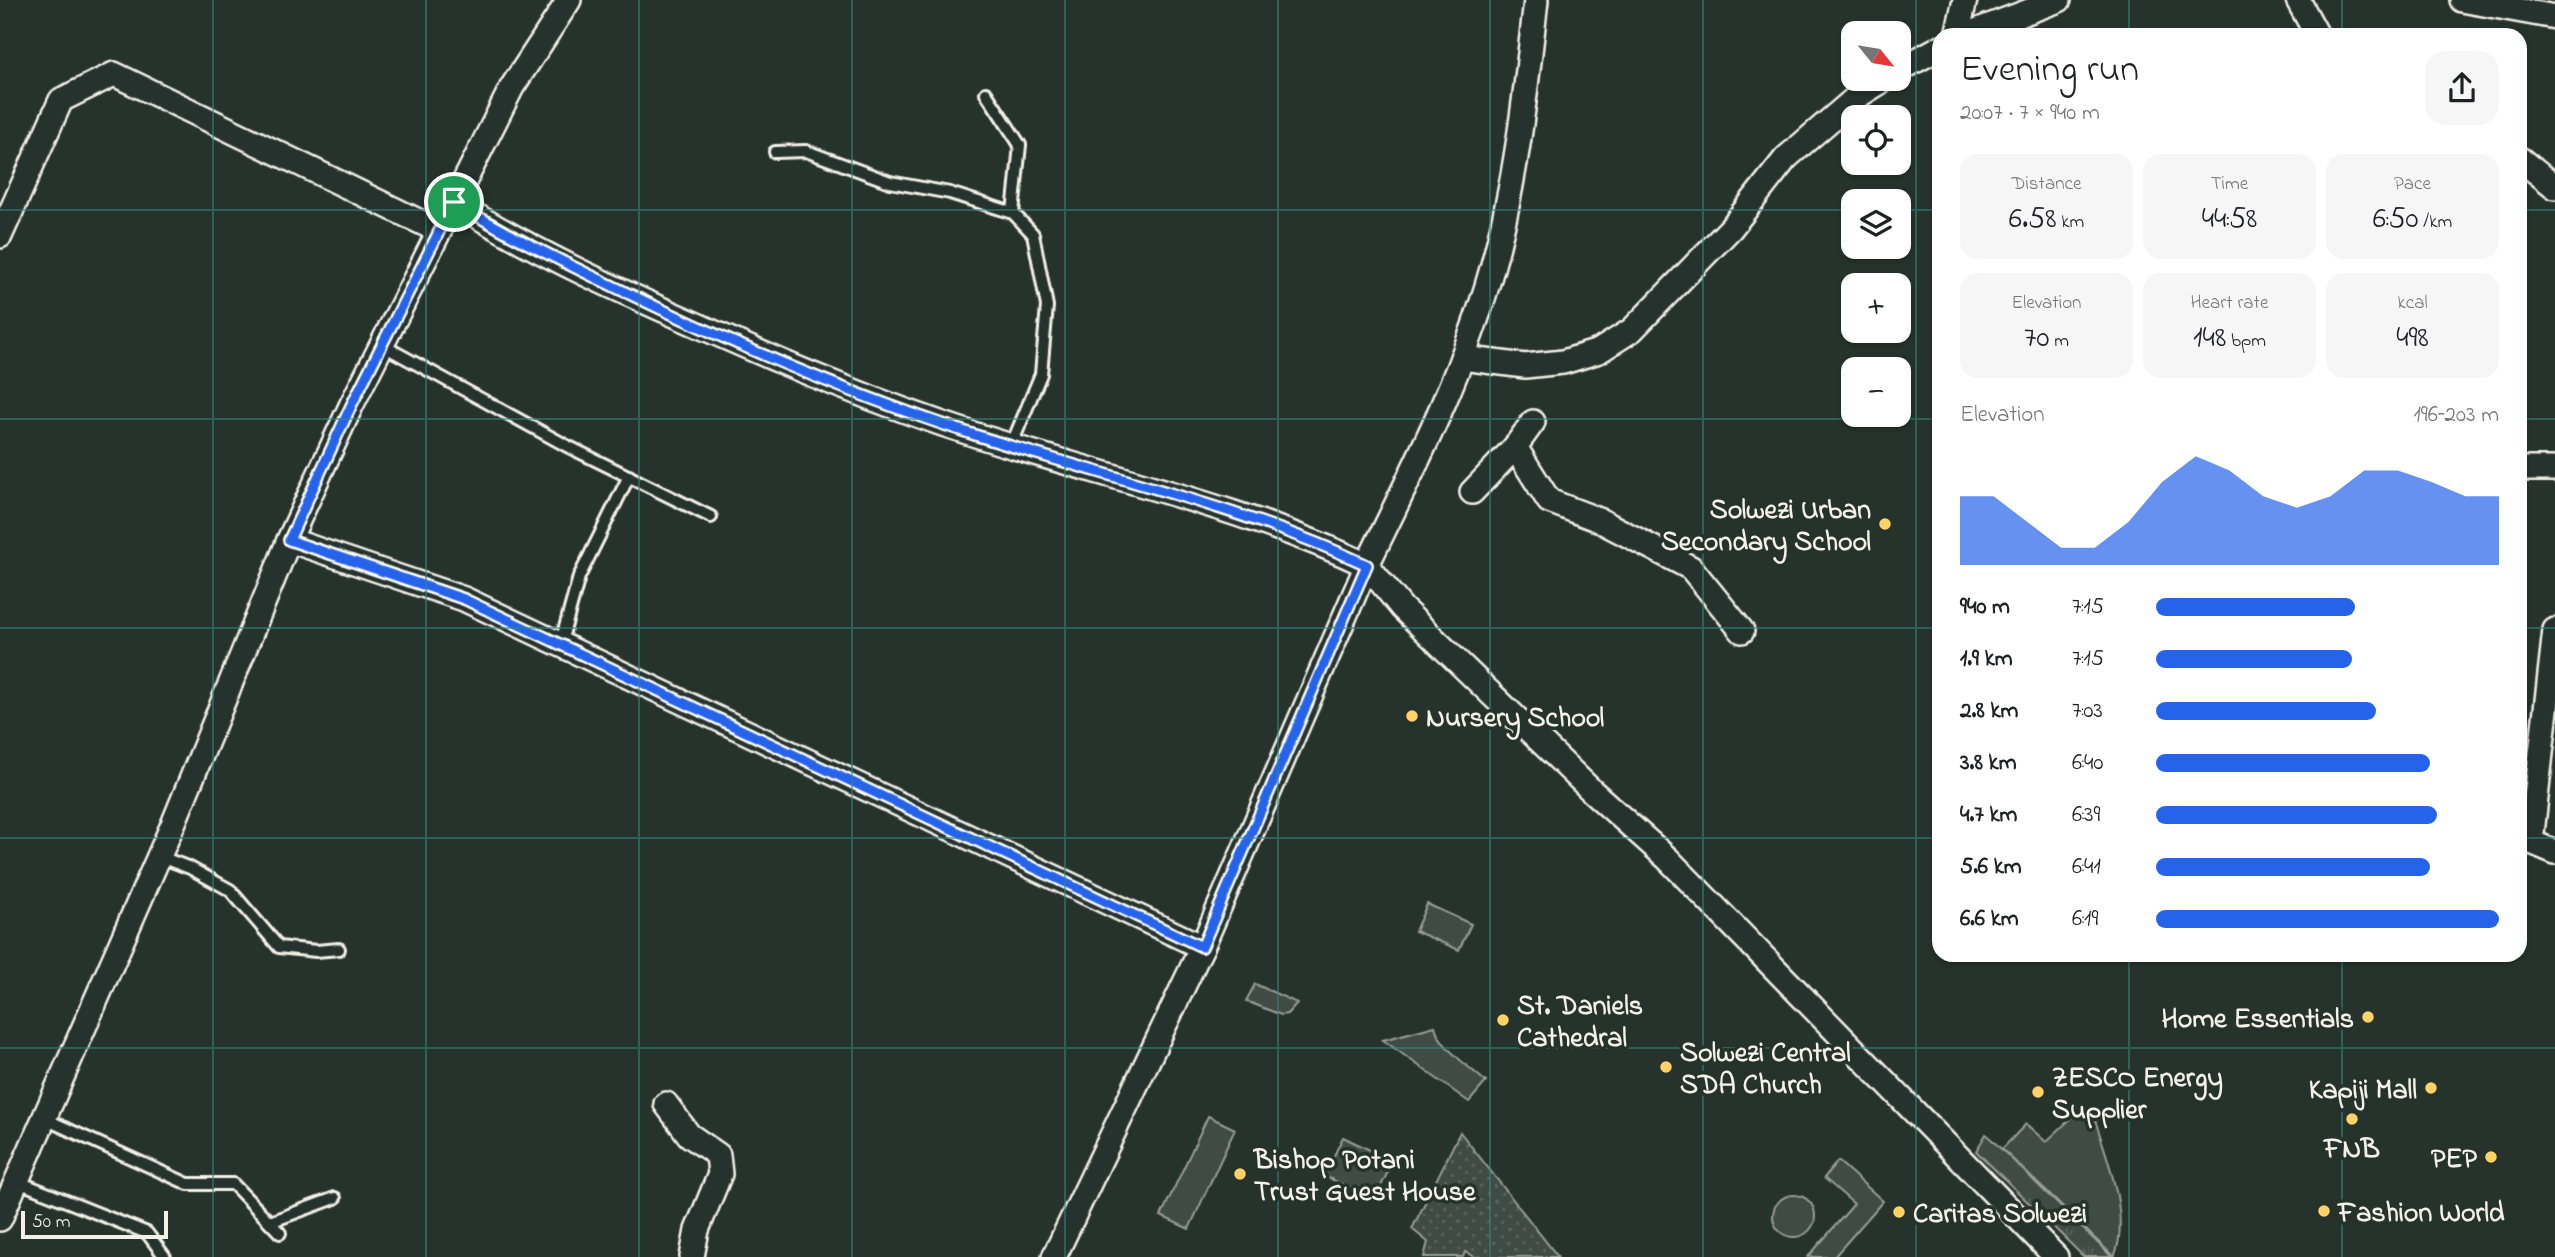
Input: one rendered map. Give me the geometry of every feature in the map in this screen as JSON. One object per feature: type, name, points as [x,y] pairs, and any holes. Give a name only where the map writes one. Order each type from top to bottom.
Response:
[{"type":"street","points":[[0,1219],[158,856],[289,540],[382,345],[512,88],[569,0]]},
{"type":"street","points":[[1054,1257],[1202,947],[1367,565],[1462,358],[1491,273],[1509,199],[1536,0]]},
{"type":"street","points":[[1959,28],[1965,0]]},
{"type":"street","points":[[1984,28],[2059,0]]},
{"type":"street","points":[[2298,0],[2312,28]]},
{"type":"street","points":[[2462,0],[2555,17]]},
{"type":"street","points":[[1911,63],[1932,52]]},
{"type":"street","points":[[0,236],[61,100],[114,74],[439,231]]},
{"type":"street","points":[[1462,358],[1525,366],[1563,362],[1599,351],[1632,330],[1731,228],[1786,158],[1866,91]]},
{"type":"street","points":[[2527,165],[2555,187]]},
{"type":"street","points":[[454,202],[506,235],[667,312],[820,380],[1011,446],[1308,537],[1367,565],[1402,608],[1593,792],[1668,859],[2056,1257]]},
{"type":"street","points":[[1472,492],[1515,447],[1533,422]]},
{"type":"street","points":[[1515,447],[1549,501],[1599,520],[1691,568],[1742,631]]},
{"type":"street","points":[[2527,469],[2555,469]]},
{"type":"street","points":[[289,540],[464,599],[561,642],[1202,947]]},
{"type":"street","points":[[2527,834],[2555,630]]},
{"type":"street","points":[[2527,841],[2555,852]]},
{"type":"street","points":[[666,1104],[689,1135],[718,1155],[720,1174],[697,1230],[692,1257]]},
{"type":"lane","points":[[986,93],[1020,145],[1013,213]]},
{"type":"lane","points":[[775,152],[806,151],[890,182],[950,193],[1013,213],[1033,234],[1047,306],[1041,374],[1011,446]]},
{"type":"lane","points":[[382,345],[555,440],[711,517]]},
{"type":"lane","points":[[561,642],[579,577],[629,476]]},
{"type":"lane","points":[[158,856],[190,868],[230,890],[279,947],[316,951],[339,949]]},
{"type":"lane","points":[[43,1118],[188,1184],[233,1184],[280,1233]]},
{"type":"lane","points":[[16,1181],[147,1233],[165,1257]]},
{"type":"lane","points":[[270,1222],[335,1198]]},
{"type":"green space","points":[[1427,904],[1471,924],[1459,950],[1415,931]]},
{"type":"green space","points":[[1255,984],[1297,1003],[1287,1014],[1281,1015],[1246,1001]]},
{"type":"green space","points":[[1435,1026],[1443,1042],[1456,1057],[1486,1082],[1469,1102],[1383,1040]]},
{"type":"green space","points":[[2082,1108],[2091,1108],[2114,1182],[2120,1222],[2119,1241],[2114,1257],[2002,1149],[2026,1124],[2046,1142]]},
{"type":"green space","points":[[1208,1116],[1235,1129],[1189,1229],[1161,1216]]},
{"type":"green space","points":[[1460,1132],[1558,1257],[1475,1257],[1465,1252],[1463,1257],[1424,1257],[1428,1242],[1412,1229]]},
{"type":"green space","points":[[1986,1134],[2112,1257],[2084,1257],[1976,1151]]},
{"type":"green space","points":[[1343,1137],[1393,1161],[1375,1199],[1324,1176]]},
{"type":"green space","points":[[1838,1161],[1883,1201],[1834,1257],[1808,1257],[1854,1204],[1824,1178]]},
{"type":"green space","points":[[1794,1195],[1809,1201],[1815,1216],[1809,1231],[1794,1237],[1779,1231],[1773,1216],[1779,1201]]},
{"type":"place","name":"Solwezi Urban Secondary School","points":[[1885,524]]},
{"type":"place","name":"Nursery School","points":[[1412,716]]},
{"type":"place","name":"Home Essentials","points":[[2368,1017]]},
{"type":"place","name":"St. Daniels Cathedral","points":[[1503,1020]]},
{"type":"place","name":"Solwezi Central SDA Church","points":[[1666,1067]]},
{"type":"place","name":"Kapiji Mall","points":[[2431,1088]]},
{"type":"place","name":"ZESCO Energy Supplier","points":[[2038,1092]]},
{"type":"place","name":"FNB","points":[[2352,1119]]},
{"type":"place","name":"PEP","points":[[2491,1157]]},
{"type":"place","name":"Bishop Potani Trust Guest House","points":[[1240,1174]]},
{"type":"place","name":"Fashion World","points":[[2324,1211]]},
{"type":"place","name":"Caritas Solwezi","points":[[1899,1212]]},
{"type":"route","points":[[454,202],[506,235],[667,312],[833,386],[974,435],[1308,537],[1367,565],[1202,947],[561,642],[464,599],[289,540],[351,406],[454,202]]}]
